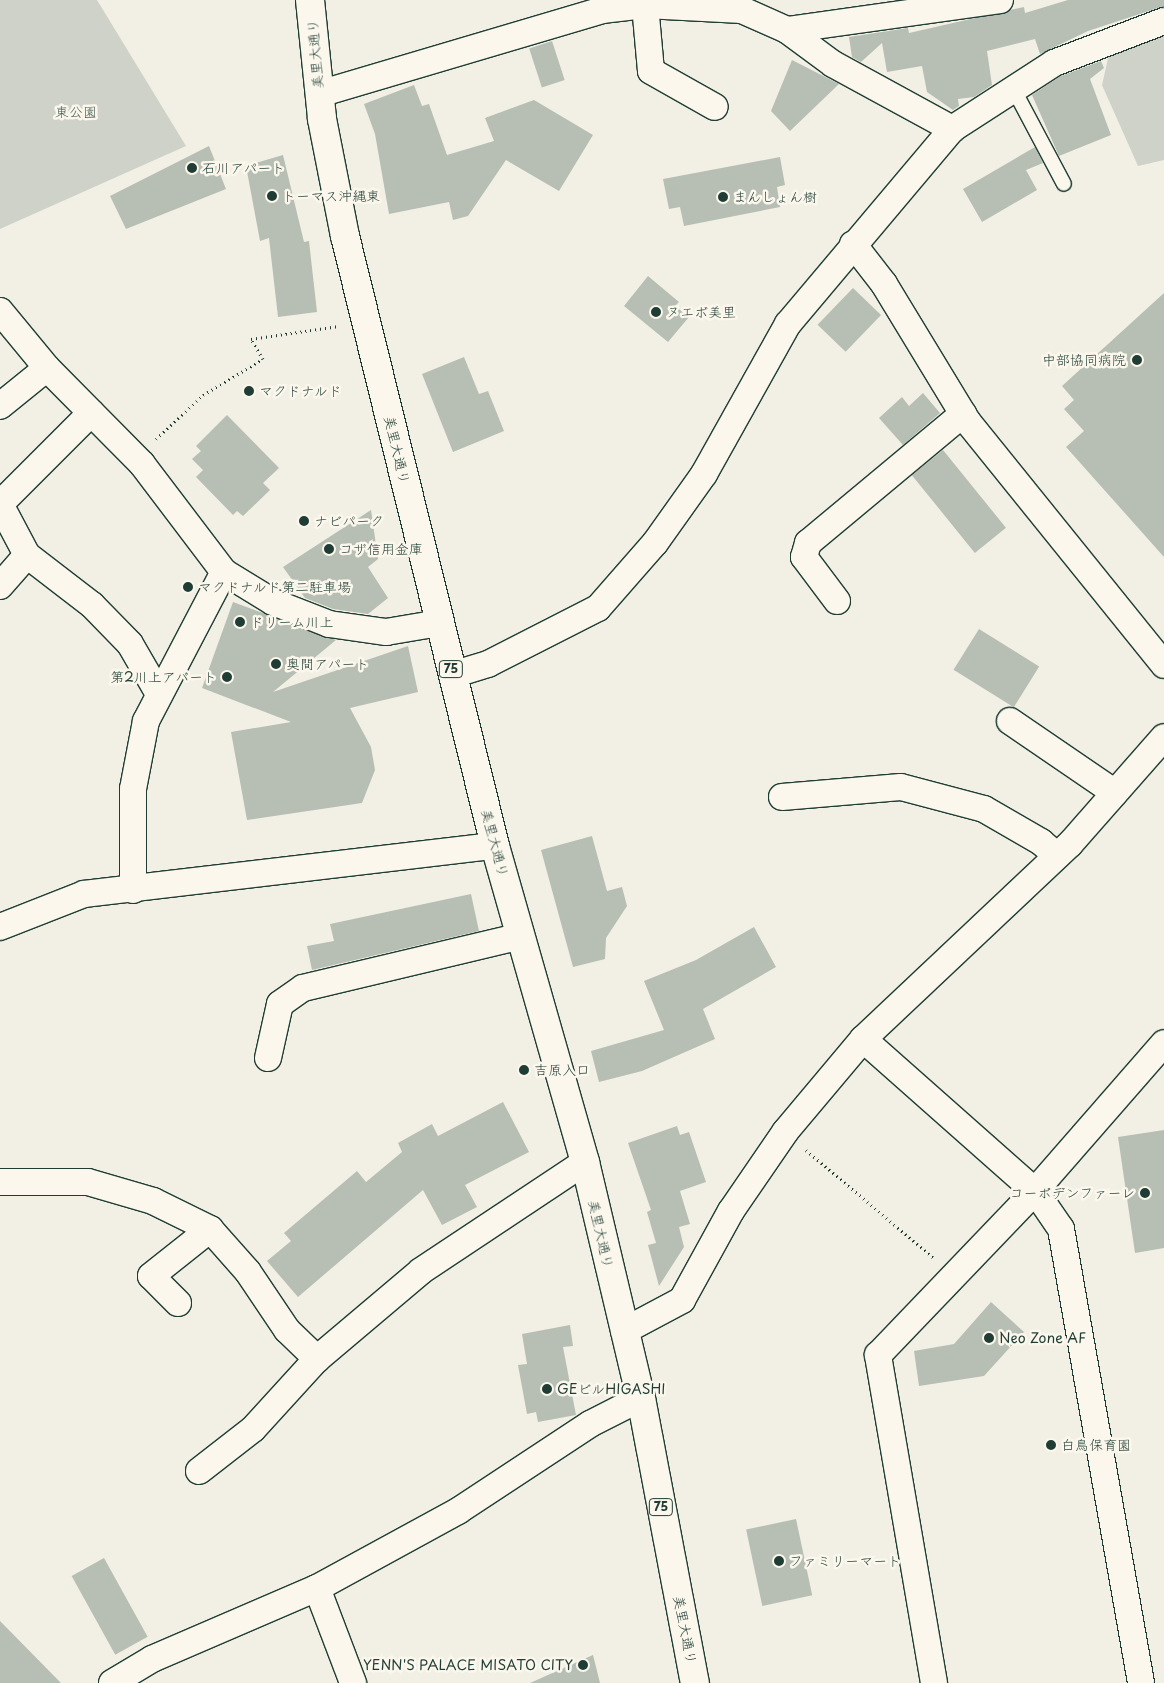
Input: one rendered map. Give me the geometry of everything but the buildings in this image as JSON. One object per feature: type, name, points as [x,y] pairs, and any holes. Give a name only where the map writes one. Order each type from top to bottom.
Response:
[{"type":"main road","name":"美里大通り","points":[[310,0],[319,94],[365,316],[438,623],[495,846],[585,1162],[641,1398],[695,1683]]},
{"type":"street","points":[[787,30],[1000,0]]},
{"type":"street","points":[[1156,0],[1164,17]]},
{"type":"street","points":[[319,94],[546,25],[631,4],[742,10],[787,30],[834,64],[952,129]]},
{"type":"street","points":[[631,4],[651,71],[715,107]]},
{"type":"street","points":[[452,675],[488,664],[598,608],[655,543],[704,474],[788,324],[853,244],[952,129],[1054,63],[1164,21]]},
{"type":"street","points":[[853,244],[884,284],[963,414],[1164,665]]},
{"type":"street","points":[[0,311],[47,368],[136,457],[224,572],[273,602],[329,624],[386,632],[438,623]]},
{"type":"street","points":[[0,406],[47,368]]},
{"type":"street","points":[[91,413],[0,504],[27,554],[92,605],[130,644],[159,694]]},
{"type":"street","points":[[837,601],[804,558],[808,543],[963,414]]},
{"type":"street","points":[[0,586],[27,554]]},
{"type":"street","points":[[133,890],[133,789],[146,721],[224,572]]},
{"type":"street","points":[[1010,721],[1115,793]]},
{"type":"street","points":[[624,1331],[682,1300],[730,1211],[785,1132],[863,1039],[1057,856],[1164,737]]},
{"type":"street","points":[[782,797],[901,787],[984,810],[1042,842],[1057,856]]},
{"type":"street","points":[[0,927],[84,894],[133,890],[495,846]]},
{"type":"street","points":[[268,1058],[280,1004],[303,988],[521,936]]},
{"type":"street","points":[[863,1039],[1035,1191],[1061,1229],[1141,1683]]},
{"type":"street","points":[[934,1683],[878,1355],[1035,1191],[1164,1043]]},
{"type":"street","points":[[199,1471],[253,1429],[317,1359],[422,1271],[585,1162]]},
{"type":"street","points":[[0,1182],[88,1182],[153,1201],[210,1229],[248,1272],[287,1330],[317,1359]]},
{"type":"street","points":[[178,1303],[151,1276],[210,1229]]},
{"type":"street","points":[[112,1683],[152,1659],[317,1588],[458,1511],[590,1424],[641,1398]]},
{"type":"street","points":[[317,1588],[353,1683]]},
{"type":"lane","points":[[1014,90],[1064,184]]},
{"type":"path","points":[[136,457],[203,395],[263,359],[252,338],[335,327],[365,316]]},
{"type":"path","points":[[785,1132],[954,1275]]},
{"type":"green space","name":"東公園","points":[[0,0],[97,0],[186,146],[0,229]]},
{"type":"green space","points":[[1164,35],[1164,160],[1138,166],[1102,85],[1109,54]]},
{"type":"place","name":"石川アパート","points":[[192,168]]},
{"type":"place","name":"トーマス沖縄東","points":[[272,196]]},
{"type":"place","name":"まんしょん樹","points":[[723,197]]},
{"type":"place","name":"ヌエボ美里","points":[[656,312]]},
{"type":"place","name":"中部協同病院","points":[[1137,360]]},
{"type":"place","name":"マクドナルド","points":[[249,391]]},
{"type":"place","name":"ナビパーク","points":[[304,521]]},
{"type":"place","name":"コザ信用金庫","points":[[329,549]]},
{"type":"place","name":"マクドナルド第二駐車場","points":[[188,587]]},
{"type":"place","name":"ドリーム川上","points":[[240,622]]},
{"type":"place","name":"奥間アパート","points":[[276,664]]},
{"type":"place","name":"第2川上アパート","points":[[227,677]]},
{"type":"place","name":"吉原入口","points":[[524,1070]]},
{"type":"place","name":"コーポデンファーレ","points":[[1145,1193]]},
{"type":"place","name":"Neo Zone AF","points":[[989,1338]]},
{"type":"place","name":"GEビルHIGASHI","points":[[547,1389]]},
{"type":"place","name":"白鳥保育園","points":[[1051,1445]]},
{"type":"place","name":"ファミリーマート","points":[[779,1561]]},
{"type":"place","name":"YENN'S PALACE MISATO CITY","points":[[583,1665]]}]
